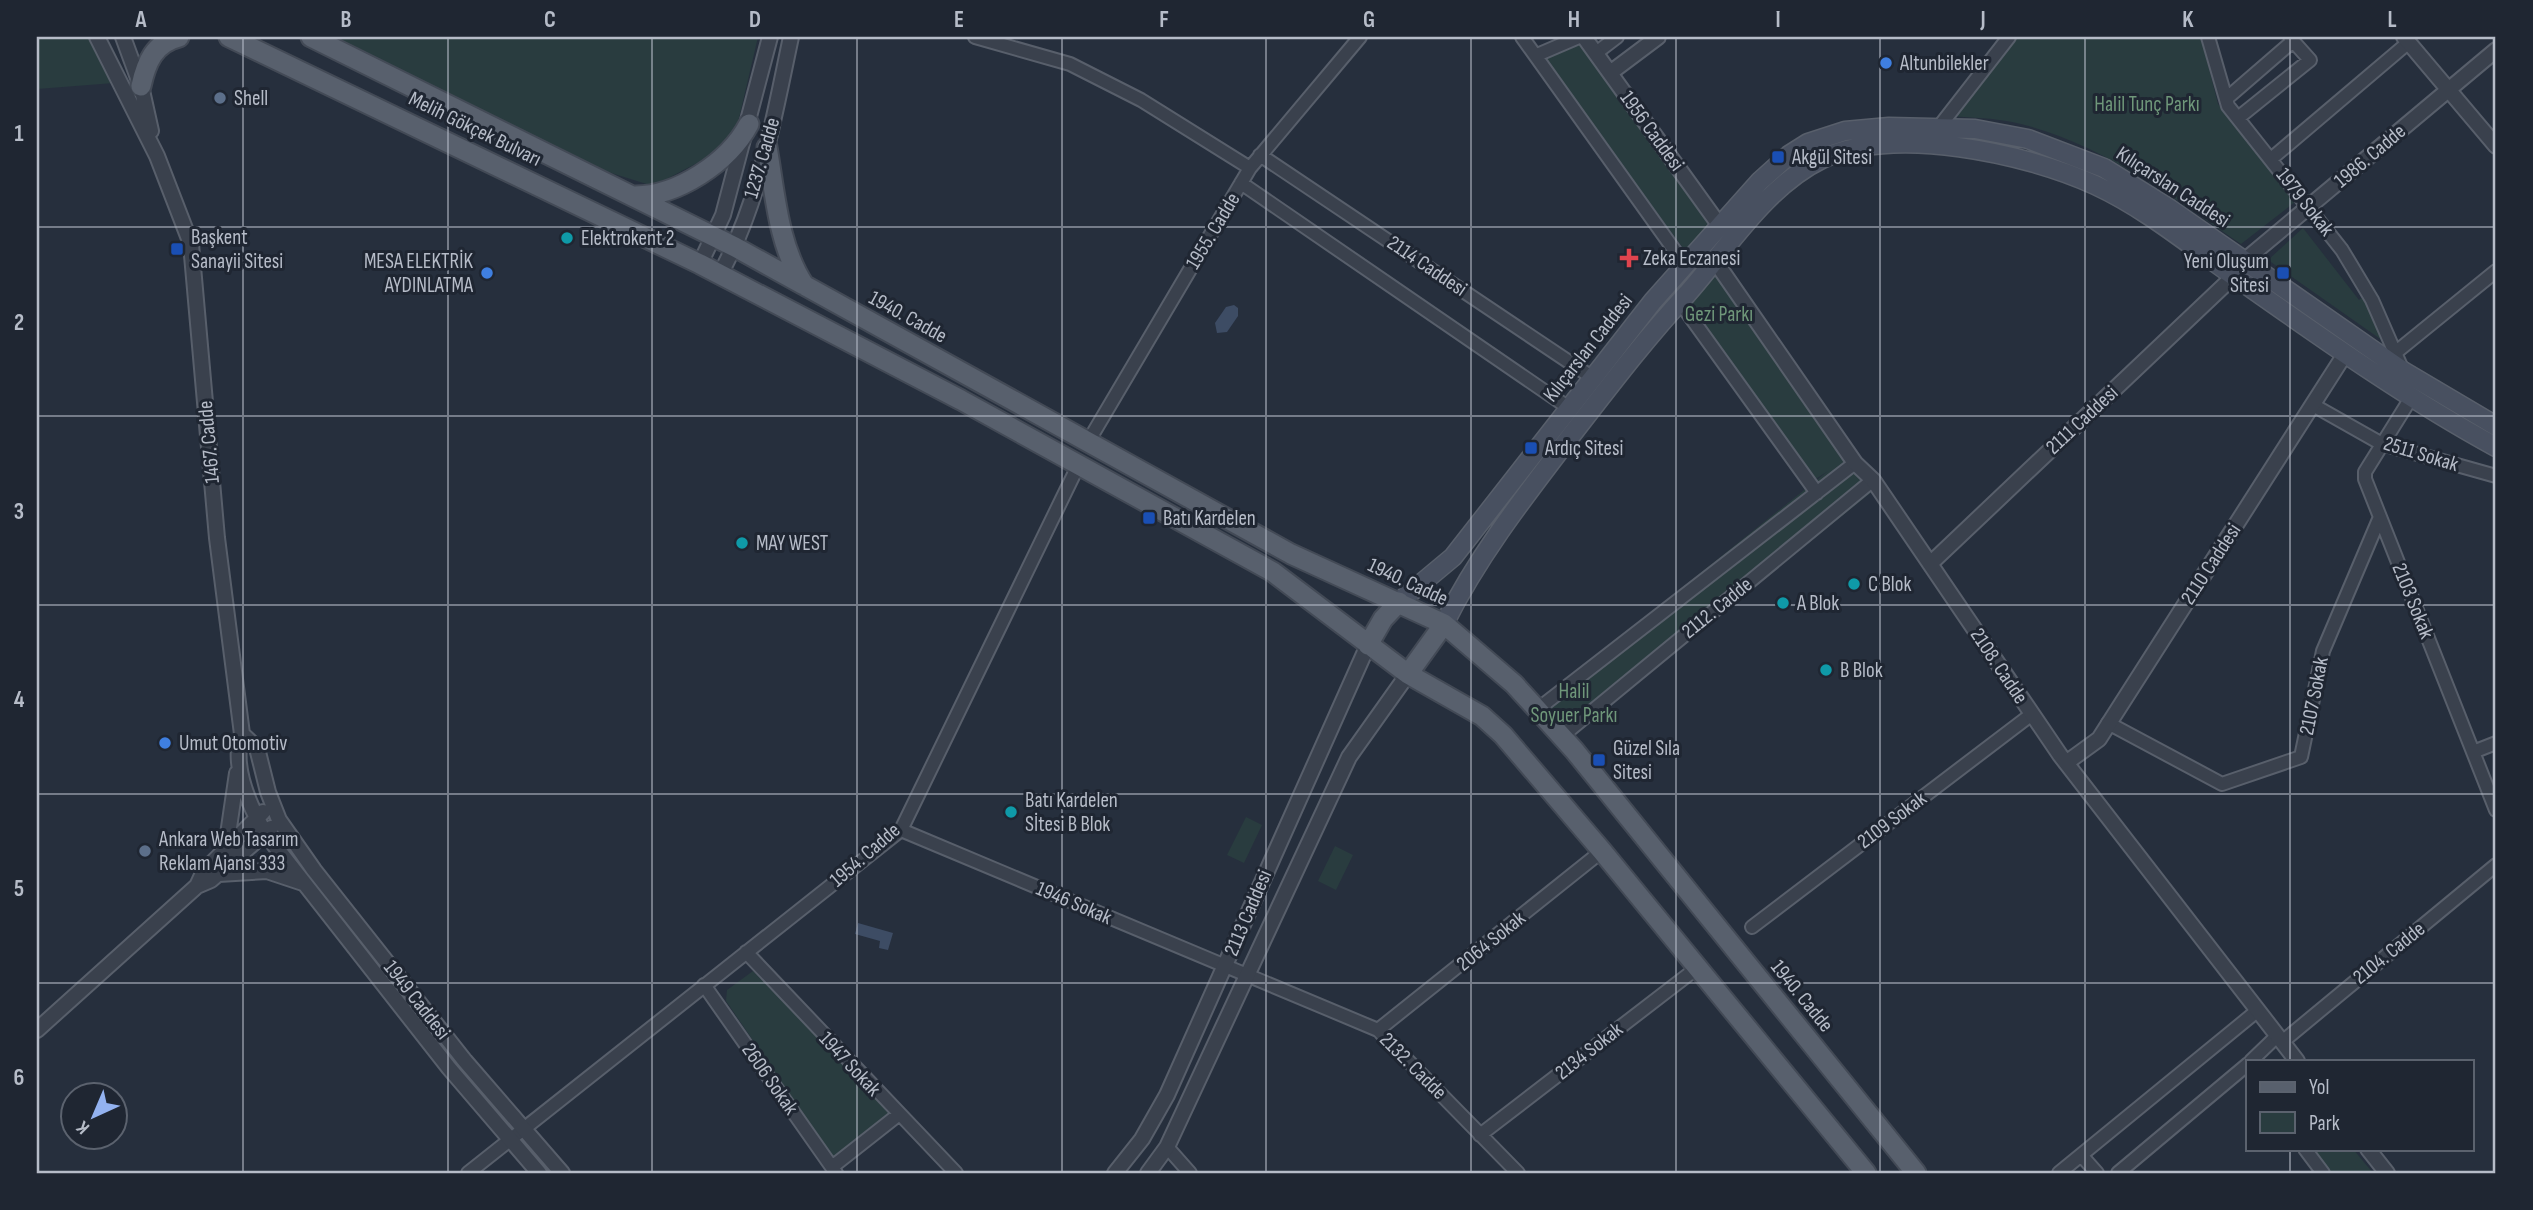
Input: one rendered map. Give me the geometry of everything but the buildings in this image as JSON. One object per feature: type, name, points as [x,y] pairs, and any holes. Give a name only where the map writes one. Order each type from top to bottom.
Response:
[{"type":"main road","points":[[141,86],[147,62],[152,55],[172,38],[179,37]]},
{"type":"main road","name":"Melih Gökçek Bulvarı","points":[[229,37],[700,264]]},
{"type":"main road","name":"Melih Gökçek Bulvarı","points":[[311,37],[713,238]]},
{"type":"main road","points":[[631,196],[648,196],[671,189],[719,161],[738,145],[749,124]]},
{"type":"main road","name":"Kılıçarslan Caddesi","points":[[1399,602],[1453,557],[1685,265],[1760,181],[1789,155],[1808,143],[1861,128],[1939,127],[2015,136],[2068,152],[2134,185],[2403,371],[2496,426]]},
{"type":"main road","name":"Kılıçarslan Caddesi","points":[[1444,624],[1474,568],[1508,517],[1645,340],[1775,195],[1822,159],[1861,149],[1931,145],[1973,149],[2017,158],[2097,186],[2133,206],[2411,398],[2496,447]]},
{"type":"main road","points":[[767,147],[791,266],[804,286]]},
{"type":"main road","name":"1940. Cadde","points":[[713,238],[735,247],[1291,554],[1444,624],[1488,661],[1562,736],[1916,1173]]},
{"type":"main road","points":[[2234,276],[2244,261]]},
{"type":"main road","points":[[700,264],[961,400],[1273,572],[1408,674],[1456,699],[1503,735],[1866,1173]]},
{"type":"main road","points":[[1368,645],[1383,619],[1399,602]]},
{"type":"main road","points":[[1408,674],[1444,624]]},
{"type":"street","name":"1467. Cadde","points":[[97,37],[157,156],[191,244],[217,538],[242,734],[237,748],[238,764],[265,833]]},
{"type":"street","name":"1467. Cadde","points":[[123,37],[141,86],[157,156]]},
{"type":"street","name":"1237. Cadde","points":[[700,264],[723,215],[770,37]]},
{"type":"street","name":"1237. Cadde","points":[[720,274],[735,247],[767,147],[791,37]]},
{"type":"street","points":[[975,37],[1070,64],[1140,100],[1250,168]]},
{"type":"street","name":"1955. Cadde","points":[[1088,442],[1250,168],[1360,37]]},
{"type":"street","points":[[1522,37],[1685,265]]},
{"type":"street","points":[[1536,55],[1581,37]]},
{"type":"street","name":"1956 Caddesi","points":[[1581,37],[1596,53],[1720,226]]},
{"type":"street","points":[[1596,53],[1617,37]]},
{"type":"street","points":[[1610,73],[1658,37]]},
{"type":"street","points":[[1939,127],[2009,37]]},
{"type":"street","name":"1979 Sokak","points":[[2208,37],[2226,99],[2238,118],[2310,206],[2359,277],[2403,371]]},
{"type":"street","points":[[2226,99],[2291,39],[2310,60],[2238,118]]},
{"type":"street","points":[[2271,159],[2406,39],[2496,146]]},
{"type":"street","name":"1986. Cadde","points":[[2244,261],[2496,50]]},
{"type":"street","name":"2114 Caddesi","points":[[1260,155],[1593,378]]},
{"type":"street","name":"2114 Caddesi","points":[[1241,183],[1569,408]]},
{"type":"street","name":"2108. Cadde","points":[[1715,261],[1855,463],[1873,480],[2066,763],[2296,1060]]},
{"type":"street","points":[[2395,353],[2496,271]]},
{"type":"street","name":"2111 Caddesi","points":[[1930,564],[2234,276]]},
{"type":"street","points":[[1679,302],[1817,492]]},
{"type":"street","name":"2110 Caddesi","points":[[2066,763],[2097,741],[2345,354]]},
{"type":"street","name":"2103 Sokak","points":[[2411,398],[2364,475],[2496,810]]},
{"type":"street","name":"2511 Sokak","points":[[2313,405],[2382,444],[2496,476]]},
{"type":"street","name":"2112. Cadde","points":[[1538,709],[1855,463]]},
{"type":"street","name":"1954. Cadde","points":[[468,1173],[901,830],[1077,466]]},
{"type":"street","name":"2112. Cadde","points":[[1562,736],[1873,480]]},
{"type":"street","name":"2107 Sokak","points":[[2108,723],[2222,785],[2301,757],[2323,651],[2380,517]]},
{"type":"street","name":"2113 Caddesi","points":[[1115,1173],[1142,1139],[1167,1095],[1368,645]]},
{"type":"street","name":"2113 Caddesi","points":[[1147,1173],[1167,1147],[1349,757],[1408,674]]},
{"type":"street","name":"2109 Sokak","points":[[1752,927],[2032,714]]},
{"type":"street","name":"1467. Cadde","points":[[242,734],[257,748],[279,820]]},
{"type":"street","points":[[2473,752],[2496,743]]},
{"type":"street","points":[[226,848],[238,764]]},
{"type":"street","points":[[197,886],[204,870],[273,804]]},
{"type":"street","points":[[37,1030],[197,886],[219,874],[279,820]]},
{"type":"street","name":"1949 Caddesi","points":[[279,820],[314,870],[465,1061],[517,1134],[539,1173]]},
{"type":"street","name":"1946 Sokak","points":[[901,830],[1248,976]]},
{"type":"street","name":"1949 Caddesi","points":[[265,833],[449,1068],[562,1173]]},
{"type":"street","name":"2064 Sokak","points":[[1378,1030],[1602,852]]},
{"type":"street","name":"2104. Cadde","points":[[2255,1060],[2496,865]]},
{"type":"street","points":[[219,874],[267,871],[306,884]]},
{"type":"street","name":"1947 Sokak","points":[[746,952],[956,1173]]},
{"type":"street","name":"2134 Sokak","points":[[1480,1135],[1698,968]]},
{"type":"street","name":"2132. Cadde","points":[[1248,976],[1378,1030],[1518,1173]]},
{"type":"street","name":"2606 Sokak","points":[[704,985],[834,1170]]},
{"type":"street","points":[[2059,1173],[2257,1011]]},
{"type":"street","name":"2104. Cadde","points":[[2118,1173],[2246,1068]]},
{"type":"street","points":[[834,1170],[898,1115]]},
{"type":"street","points":[[1167,1147],[1190,1173]]},
{"type":"street","points":[[2306,1150],[2323,1173]]},
{"type":"street","points":[[2369,1150],[2387,1173]]},
{"type":"street","points":[[2081,1155],[2097,1173]]},
{"type":"green space","points":[[37,37],[88,37],[114,83],[37,89]]},
{"type":"green space","points":[[320,37],[758,37],[736,131],[726,148],[653,186],[608,172]]},
{"type":"green space","name":"Halil Tunç Parkı","points":[[2016,37],[2201,37],[2218,104],[2295,202],[2241,244],[2160,189],[2074,142],[2012,122],[1953,116]]},
{"type":"green space","name":"Gezi Parkı","points":[[1577,44],[1582,46],[1707,221],[1707,228],[1686,252],[1545,62],[1547,57]]},
{"type":"green space","points":[[2303,228],[2359,300],[2364,296],[2386,343],[2268,260]]},
{"type":"green space","name":"Halil Soyuer Parkı","points":[[1710,276],[1721,276],[1843,459],[1878,487],[1569,736],[1539,702],[1828,471],[1811,482],[1684,306]]},
{"type":"green space","points":[[1246,817],[1262,825],[1244,863],[1227,855]]},
{"type":"green space","points":[[1335,846],[1353,855],[1336,890],[1318,881]]},
{"type":"green space","points":[[753,971],[891,1113],[834,1159],[726,1001],[727,990]]},
{"type":"green space","points":[[2314,1150],[2354,1150],[2373,1173],[2331,1173]]},
{"type":"water","points":[[1234,305],[1238,308],[1238,316],[1227,332],[1217,333],[1215,323],[1226,307]]},
{"type":"water","points":[[858,923],[893,933],[888,950],[879,948],[880,941],[855,934]]},
{"type":"place","name":"Altunbilekler","points":[[1886,63]]},
{"type":"place","name":"Shell","points":[[220,98]]},
{"type":"place","name":"Akgül Sitesi","points":[[1778,157]]},
{"type":"place","name":"Elektrokent 2","points":[[567,238]]},
{"type":"place","name":"Başkent Sanayii Sitesi","points":[[177,249]]},
{"type":"place","name":"Zeka Eczanesi","points":[[1629,258]]},
{"type":"place","name":"MESA ELEKTRİK AYDINLATMA","points":[[487,273]]},
{"type":"place","name":"Yeni Oluşum Sitesi","points":[[2283,273]]},
{"type":"place","name":"Ardıç Sitesi","points":[[1531,448]]},
{"type":"place","name":"Batı Kardelen","points":[[1149,518]]},
{"type":"place","name":"MAY WEST","points":[[742,543]]},
{"type":"place","name":"C Blok","points":[[1854,584]]},
{"type":"place","name":"A Blok","points":[[1783,603]]},
{"type":"place","name":"B Blok","points":[[1826,670]]},
{"type":"place","name":"Umut Otomotiv","points":[[165,743]]},
{"type":"place","name":"Güzel Sıla Sitesi","points":[[1599,760]]},
{"type":"place","name":"Batı Kardelen Sİtesi B Blok","points":[[1011,812]]},
{"type":"place","name":"Ankara Web Tasarım Reklam Ajansı 333","points":[[145,851]]}]
